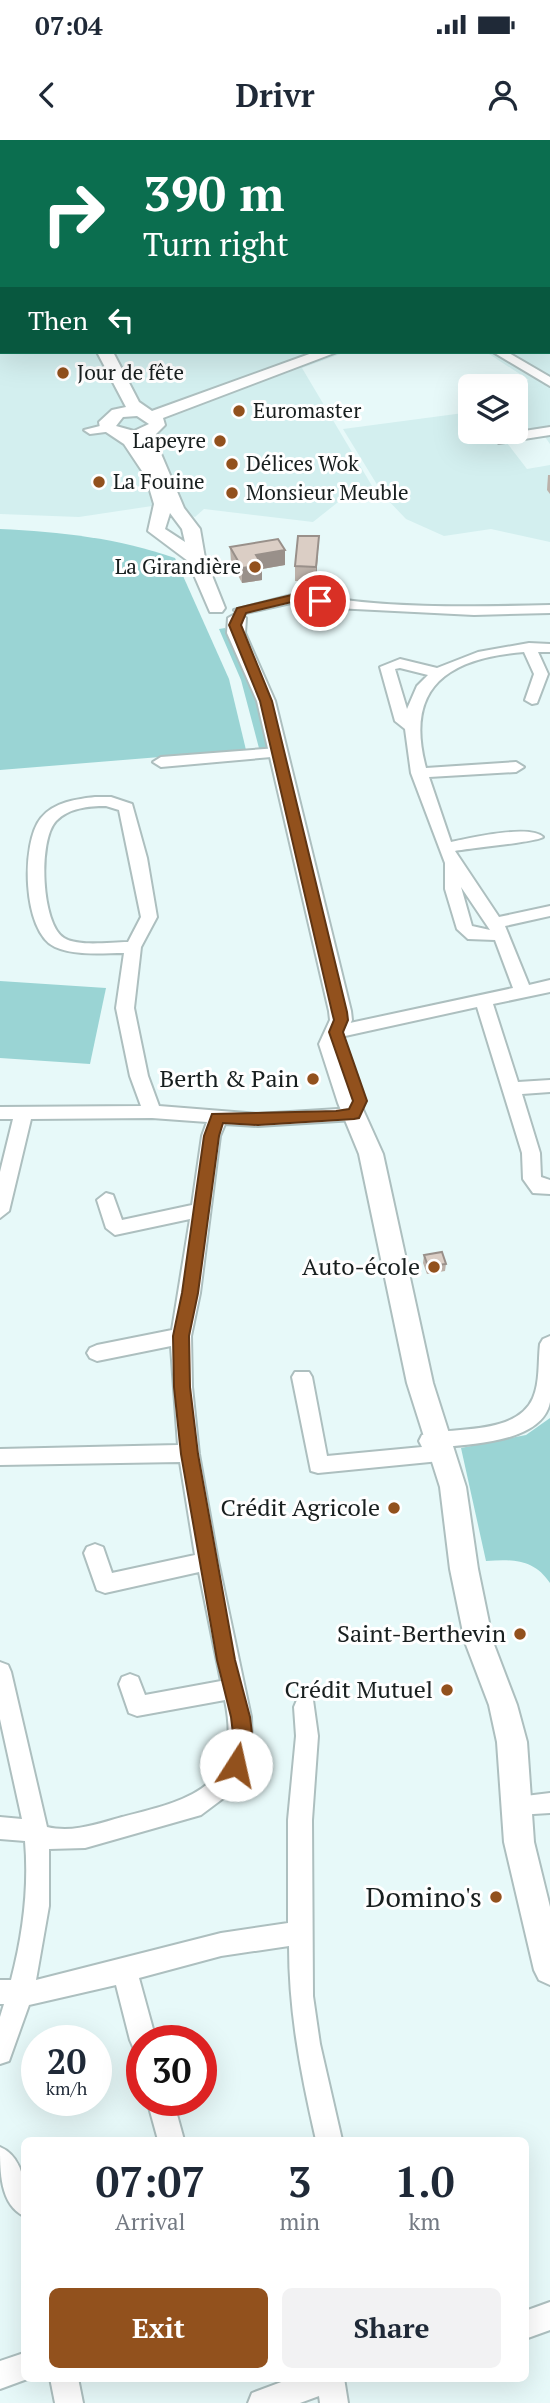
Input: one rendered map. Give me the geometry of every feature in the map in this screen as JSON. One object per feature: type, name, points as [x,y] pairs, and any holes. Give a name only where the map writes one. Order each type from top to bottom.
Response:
[{"type":"main road","points":[[93,354],[118,413]]},
{"type":"main road","points":[[106,354],[132,404],[157,425],[148,433],[116,432]]},
{"type":"main road","points":[[196,558],[157,531],[156,523],[163,505],[151,475],[136,444],[116,432],[107,422],[118,413],[146,414],[323,354]]},
{"type":"main road","points":[[148,433],[148,442],[173,503],[191,529],[196,558],[210,588],[229,612],[262,701],[275,753],[289,855],[312,939],[321,990],[360,1101],[350,1127],[408,1385],[457,1508],[464,1569],[480,1642],[509,1729],[519,1842],[550,1970]]},
{"type":"street","points":[[502,354],[550,382]]},
{"type":"street","points":[[90,430],[116,432]]},
{"type":"street","points":[[528,434],[550,431]]},
{"type":"street","points":[[229,612],[300,597],[328,603],[474,611],[550,610]]},
{"type":"street","points":[[529,647],[541,674],[532,700]]},
{"type":"street","points":[[523,992],[498,929],[450,855],[419,773],[412,749],[410,726],[421,692],[437,673],[476,656],[529,647],[550,648]]},
{"type":"street","points":[[410,726],[403,722],[387,667],[400,663],[437,673]]},
{"type":"street","points":[[161,762],[275,753]]},
{"type":"street","points":[[419,773],[516,767]]},
{"type":"street","points":[[133,947],[60,943],[46,932],[39,906],[36,863],[44,823],[59,811],[76,804],[99,801],[116,802],[126,807],[139,858],[149,917],[133,947],[125,1008],[139,1076],[152,1112]]},
{"type":"street","points":[[450,855],[492,839],[535,836]]},
{"type":"street","points":[[450,855],[453,889],[465,929],[474,935],[550,911]]},
{"type":"street","points":[[336,1032],[550,986]]},
{"type":"street","points":[[483,1000],[531,1153],[532,1179],[545,1187]]},
{"type":"street","points":[[513,1089],[550,1086]]},
{"type":"street","points":[[0,1113],[152,1112],[286,1119],[354,1114]]},
{"type":"street","points":[[0,1211],[23,1114]]},
{"type":"street","points":[[0,1828],[10,1826],[61,1840],[85,1837],[171,1816],[201,1806],[218,1794],[236,1765],[243,1742],[207,1561],[189,1454],[182,1387],[181,1336],[211,1136],[218,1117]]},
{"type":"street","points":[[106,1199],[114,1228],[201,1210]]},
{"type":"street","points":[[97,1353],[181,1336]]},
{"type":"street","points":[[302,1377],[318,1465],[434,1447],[507,1430],[530,1418],[543,1398],[550,1344]]},
{"type":"street","points":[[0,1457],[160,1452],[189,1454]]},
{"type":"street","points":[[95,1553],[105,1584],[207,1561]]},
{"type":"street","points":[[0,2052],[10,1994],[34,1933],[38,1888],[35,1834],[18,1744],[1,1678]]},
{"type":"street","points":[[130,1684],[137,1706],[234,1689]]},
{"type":"street","points":[[305,1707],[307,1736],[300,1820],[299,1934],[307,2043],[328,2137]]},
{"type":"street","points":[[517,1805],[550,1803]]},
{"type":"street","points":[[10,1994],[125,1972],[262,1935],[299,1934]]},
{"type":"street","points":[[125,1972],[139,2025]]},
{"type":"street","points":[[164,2116],[170,2137]]},
{"type":"street","points":[[0,2160],[21,2198]]},
{"type":"street","points":[[529,2324],[550,2316]]},
{"type":"street","points":[[0,2375],[21,2368]]},
{"type":"street","points":[[65,2382],[69,2403]]},
{"type":"street","points":[[262,2403],[319,2382]]},
{"type":"street","points":[[331,2382],[334,2403]]},
{"type":"shaded area","points":[[0,354],[340,354],[302,368],[378,496],[342,499],[313,522],[204,509],[195,517],[152,506],[79,517],[0,514]]},
{"type":"shaded area","points":[[489,354],[550,354],[550,444],[545,437],[528,440],[528,374],[520,374]]},
{"type":"shaded area","points":[[458,414],[458,444],[508,444],[527,469],[550,465],[550,542],[491,529],[444,536],[406,519],[384,496],[343,429]]},
{"type":"shaded area","points":[[0,529],[89,537],[132,545],[175,558],[229,679],[246,750],[0,770]]},
{"type":"shaded area","points":[[225,628],[259,702],[268,747],[260,752],[241,680],[219,629]]},
{"type":"shaded area","points":[[0,981],[106,988],[90,1064],[0,1058]]},
{"type":"shaded area","points":[[550,1418],[550,1583],[537,1569],[522,1562],[486,1561],[461,1448],[526,1435]]},
{"type":"building","points":[[298,536],[319,536],[316,567],[295,566]]},
{"type":"building","points":[[278,539],[285,550],[256,555],[262,565],[242,568],[230,547]]},
{"type":"building","points":[[442,1252],[446,1264],[428,1266],[424,1255]]},
{"type":"place","name":"Jour de fête","points":[[63,373]]},
{"type":"place","name":"Euromaster","points":[[239,411]]},
{"type":"place","name":"Lapeyre","points":[[220,441]]},
{"type":"place","name":"Délices Wok","points":[[232,464]]},
{"type":"place","name":"La Fouine","points":[[99,482]]},
{"type":"place","name":"Monsieur Meuble","points":[[232,493]]},
{"type":"place","name":"La Girandière","points":[[255,567]]},
{"type":"place","name":"Berth & Pain","points":[[313,1079]]},
{"type":"place","name":"Auto-école","points":[[434,1267]]},
{"type":"place","name":"Crédit Agricole","points":[[394,1508]]},
{"type":"place","name":"Saint-Berthevin","points":[[520,1634]]},
{"type":"place","name":"Crédit Mutuel","points":[[447,1690]]},
{"type":"place","name":"Domino's","points":[[496,1897]]},
{"type":"route","points":[[236,1765],[243,1742],[240,1717],[226,1660],[189,1454],[182,1387],[181,1336],[196,1255],[211,1136],[218,1117],[258,1120],[354,1114],[360,1101],[336,1032],[341,1020],[340,1012],[266,701],[235,625],[241,610],[300,597],[320,601]]}]
